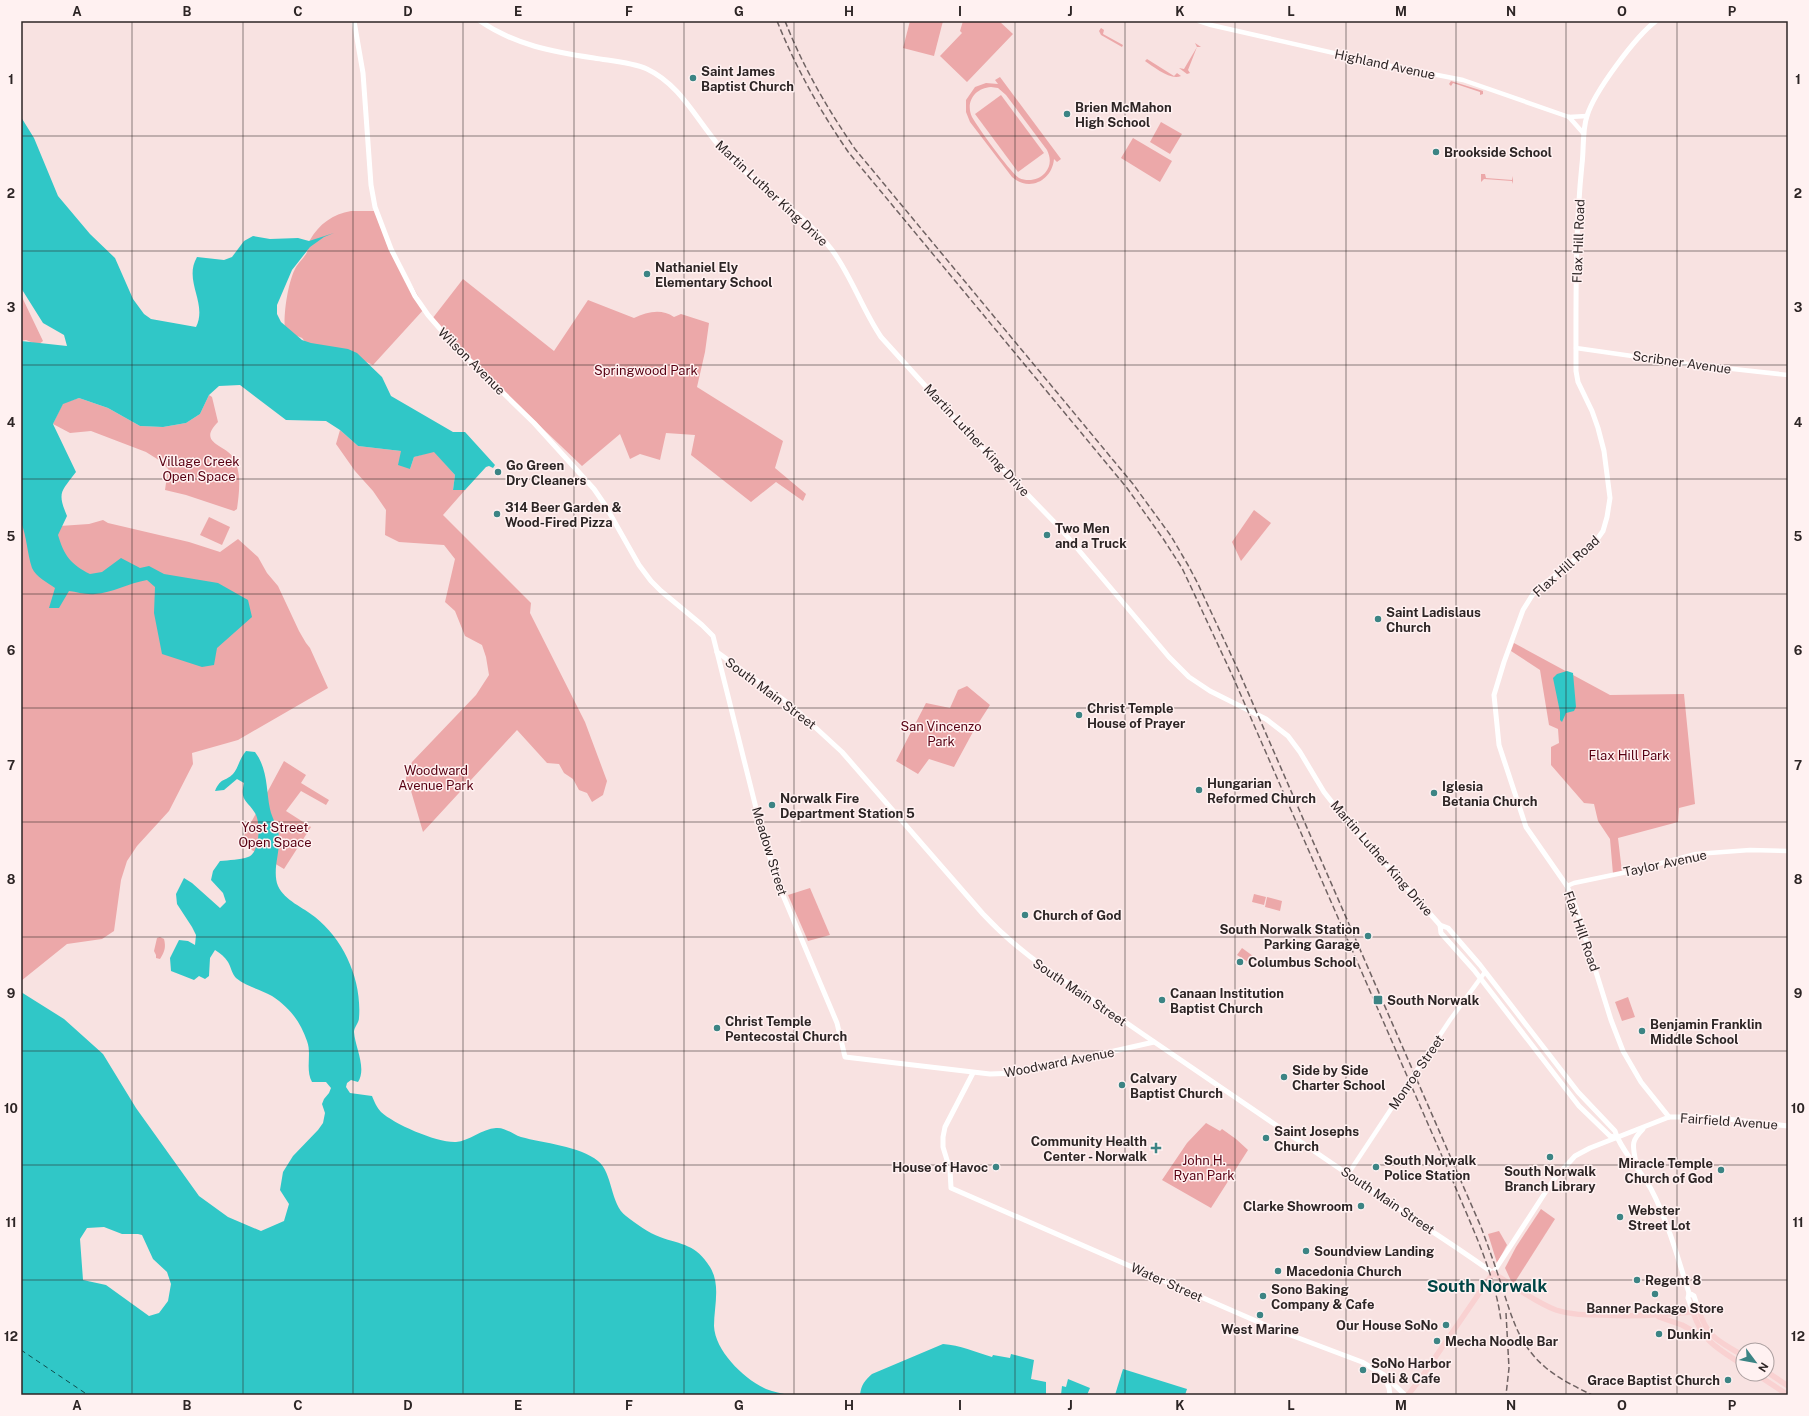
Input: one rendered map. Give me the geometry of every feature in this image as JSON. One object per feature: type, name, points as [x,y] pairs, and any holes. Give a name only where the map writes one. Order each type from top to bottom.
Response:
[{"type":"main road","name":"Wilson Avenue","points":[[354,21],[363,73],[371,185],[375,207],[391,249],[415,296],[431,319],[455,346],[534,423],[594,489],[639,565],[651,581],[661,592],[706,628],[714,639]]},
{"type":"main road","name":"Martin Luther King Drive","points":[[480,21],[506,36],[531,46],[556,53],[624,62],[639,66],[654,73],[678,93],[730,158],[810,226],[825,241],[840,262],[870,321],[881,337],[962,426],[1060,528],[1169,657],[1189,677],[1210,691],[1266,719],[1288,736],[1300,752],[1324,792],[1339,811],[1440,925],[1448,928],[1485,972],[1578,1092],[1615,1131],[1617,1138],[1637,1166],[1651,1190],[1667,1226],[1689,1293],[1694,1296],[1696,1311],[1711,1335],[1735,1351]]},
{"type":"main road","name":"Flax Hill Road","points":[[1656,21],[1642,32],[1630,46],[1608,79],[1587,116],[1584,134],[1579,202],[1576,376],[1594,416],[1604,452],[1610,494],[1607,517],[1603,531],[1593,545],[1539,588],[1527,602],[1504,662],[1494,695],[1501,752],[1526,827],[1567,886],[1580,919],[1611,1020],[1623,1051],[1641,1082],[1669,1117]]},
{"type":"main road","name":"Meadow Street","points":[[714,639],[761,828],[777,881],[837,1023],[845,1057]]},
{"type":"main road","name":"South Main Street","points":[[717,652],[792,706],[842,752],[970,900],[1011,942],[1044,968],[1076,988],[1348,1174],[1446,1239],[1493,1273]]},
{"type":"main road","name":"Martin Luther King Drive","points":[[1440,925],[1441,933],[1480,978],[1579,1106],[1610,1136],[1617,1138]]},
{"type":"main road","name":"Woodward Avenue","points":[[845,1057],[973,1073],[1016,1073],[1154,1042]]},
{"type":"main road","name":"Water Street","points":[[973,1073],[945,1127],[943,1137],[943,1147],[950,1170],[951,1188],[1272,1328],[1359,1360],[1384,1375],[1407,1395]]},
{"type":"main road","name":"Fairfield Avenue","points":[[1669,1117],[1709,1118],[1788,1126]]},
{"type":"main road","points":[[1407,1395],[1422,1378],[1563,1168],[1575,1156],[1590,1148],[1669,1117]]},
{"type":"main road","points":[[1637,1166],[1633,1142],[1636,1136],[1645,1127]]},
{"type":"main road","points":[[1493,1273],[1556,1310],[1575,1314],[1629,1316],[1696,1311],[1697,1325],[1704,1337]]},
{"type":"main road","points":[[1652,1315],[1682,1325],[1704,1337],[1735,1359]]},
{"type":"main road","points":[[1384,1375],[1390,1395]]},
{"type":"main road","points":[[1775,1377],[1788,1386]]},
{"type":"main road","points":[[1768,1382],[1788,1395]]},
{"type":"street","name":"Highland Avenue","points":[[1199,21],[1211,26],[1287,43],[1463,80],[1569,117],[1587,116]]},
{"type":"street","name":"Highland Avenue","points":[[1569,117],[1584,134]]},
{"type":"street","name":"Scribner Avenue","points":[[1576,348],[1688,364],[1788,375]]},
{"type":"street","name":"Taylor Avenue","points":[[1567,886],[1574,883],[1627,872],[1696,854],[1750,850],[1788,851]]},
{"type":"street","name":"Monroe Street","points":[[1348,1174],[1485,972]]},
{"type":"green space","points":[[910,21],[943,21],[934,56],[903,48]]},
{"type":"green space","points":[[963,21],[999,21],[1013,34],[967,82],[940,56],[962,33],[960,31]]},
{"type":"green space","points":[[1101,28],[1104,30],[1103,34],[1123,45],[1122,47],[1101,35],[1099,31]]},
{"type":"green space","points":[[1197,47],[1188,70],[1190,73],[1187,74],[1179,68],[1184,69]]},
{"type":"green space","points":[[1147,59],[1174,76],[1177,73],[1181,76],[1172,77],[1163,73],[1145,61]]},
{"type":"green space","points":[[1000,77],[1061,159],[1057,162],[1054,159],[1049,173],[1039,182],[1025,184],[1012,177],[970,122],[966,112],[966,100],[975,87],[986,83],[998,84],[995,80]],"holes":[[[985,88],[998,88],[1006,95],[1047,150],[1050,159],[1048,168],[1045,173],[1037,179],[1030,180],[1019,178],[995,150],[972,117],[970,106],[976,93]]]},
{"type":"green space","points":[[1451,81],[1483,91],[1483,94],[1480,95],[1480,92],[1453,83],[1451,86],[1449,84]]},
{"type":"green space","points":[[1001,95],[1044,153],[1018,172],[975,114]]},
{"type":"green space","points":[[1161,122],[1182,134],[1170,154],[1150,142]]},
{"type":"green space","points":[[1133,138],[1172,161],[1160,182],[1121,158]]},
{"type":"green space","points":[[1481,174],[1485,174],[1486,178],[1512,180],[1513,176],[1513,184],[1512,181],[1484,179],[1481,182]]},
{"type":"green space","points":[[351,211],[377,211],[385,238],[425,308],[373,365],[360,359],[311,349],[302,338],[285,331],[285,307],[288,289],[296,267],[307,252],[309,242],[318,229],[332,217]]},
{"type":"green space","name":"Springwood Park","points":[[463,279],[554,351],[588,300],[634,318],[644,314],[659,312],[669,314],[674,317],[681,314],[709,323],[705,352],[697,387],[783,441],[775,468],[806,494],[803,501],[776,482],[751,502],[691,455],[695,435],[666,433],[660,460],[640,454],[630,459],[620,434],[582,466],[453,343],[432,319]]},
{"type":"green space","points":[[21,295],[43,341],[38,345],[26,340],[21,341]]},
{"type":"green space","name":"Village Creek Open Space","points":[[209,395],[212,397],[218,422],[212,429],[210,435],[215,443],[230,454],[237,465],[239,484],[237,509],[234,511],[186,495],[165,490],[168,469],[162,462],[146,452],[91,431],[70,433],[53,424],[63,403],[79,398],[108,408],[140,426],[163,427],[186,423],[200,414]]},
{"type":"green space","name":"Woodward Avenue Park","points":[[340,430],[358,446],[401,451],[410,469],[414,457],[434,451],[455,475],[453,490],[465,490],[443,515],[531,603],[530,613],[585,722],[607,781],[603,795],[592,802],[587,793],[579,790],[573,779],[564,773],[559,764],[547,763],[517,730],[423,832],[411,791],[406,782],[406,775],[412,762],[476,695],[489,675],[486,657],[482,645],[465,636],[455,611],[445,602],[455,559],[444,545],[399,542],[385,535],[386,510],[336,444]]},
{"type":"green space","points":[[21,450],[45,527],[89,524],[103,520],[108,523],[189,542],[220,552],[238,539],[258,557],[267,573],[278,586],[299,631],[310,648],[328,688],[238,740],[192,753],[193,764],[169,811],[137,846],[127,861],[121,880],[114,931],[102,939],[67,944],[21,981]]},
{"type":"green space","points":[[1254,510],[1271,523],[1241,561],[1232,542]]},
{"type":"green space","points":[[209,517],[230,527],[222,545],[200,535]]},
{"type":"green space","name":"Flax Hill Park","points":[[1514,643],[1610,695],[1684,694],[1695,804],[1679,808],[1678,822],[1618,838],[1622,872],[1613,874],[1610,839],[1598,821],[1594,804],[1584,803],[1551,765],[1551,747],[1559,743],[1558,729],[1549,725],[1540,670],[1511,651]]},
{"type":"green space","name":"San Vincenzo Park","points":[[967,686],[990,705],[974,730],[954,767],[929,759],[918,774],[896,761],[926,703],[950,708],[958,690]]},
{"type":"green space","name":"Yost Street Open Space","points":[[284,761],[306,775],[301,783],[329,800],[326,805],[301,791],[286,811],[311,827],[284,869],[240,843]]},
{"type":"green space","points":[[810,888],[830,935],[808,941],[788,895]]},
{"type":"green space","points":[[1254,894],[1266,897],[1264,905],[1252,902]]},
{"type":"green space","points":[[1267,897],[1282,901],[1280,911],[1265,907]]},
{"type":"green space","points":[[160,937],[164,939],[165,947],[160,959],[156,958],[154,951],[157,938]]},
{"type":"green space","points":[[1242,948],[1253,956],[1248,962],[1237,955]]},
{"type":"green space","points":[[1628,997],[1635,1017],[1622,1021],[1615,1002]]},
{"type":"green space","name":"John H. Ryan Park","points":[[1206,1123],[1220,1131],[1222,1129],[1248,1150],[1211,1208],[1162,1180],[1187,1143]]},
{"type":"green space","points":[[1541,1209],[1555,1219],[1513,1285],[1505,1268],[1516,1247]]},
{"type":"green space","points":[[1499,1231],[1507,1245],[1497,1263],[1488,1234]]},
{"type":"water","points":[[21,117],[34,138],[58,196],[90,234],[115,258],[133,299],[144,314],[151,319],[196,327],[199,318],[199,309],[194,283],[193,266],[197,257],[224,260],[232,257],[244,241],[253,236],[270,239],[298,238],[309,241],[334,233],[324,237],[310,247],[292,270],[277,305],[277,314],[281,322],[302,340],[311,343],[348,349],[357,353],[382,377],[391,396],[453,432],[465,432],[495,465],[493,468],[489,466],[486,467],[465,490],[453,490],[455,475],[434,452],[414,457],[410,469],[398,465],[401,451],[358,446],[340,430],[326,421],[286,420],[240,385],[219,386],[209,395],[200,414],[186,423],[163,427],[140,426],[108,408],[79,398],[63,404],[53,424],[76,472],[64,488],[61,497],[67,516],[58,535],[65,553],[73,563],[90,574],[102,572],[121,558],[140,568],[149,566],[164,574],[218,583],[248,600],[252,617],[217,648],[214,665],[202,667],[162,654],[154,613],[155,587],[147,580],[95,594],[69,591],[59,608],[49,608],[55,588],[39,577],[32,568],[25,533],[21,522],[21,341],[67,346],[64,335],[43,323],[21,288]]},
{"type":"water","points":[[1567,671],[1573,673],[1576,707],[1574,711],[1566,713],[1562,722],[1560,720],[1560,712],[1553,678],[1557,674]]},
{"type":"water","points":[[246,751],[255,752],[264,772],[270,809],[279,834],[276,868],[276,880],[278,886],[285,896],[315,917],[335,937],[349,962],[354,975],[359,1004],[359,1020],[354,1032],[360,1057],[361,1070],[358,1082],[351,1080],[347,1083],[346,1087],[350,1093],[372,1096],[378,1109],[387,1117],[405,1127],[427,1136],[456,1142],[466,1140],[486,1130],[499,1128],[521,1137],[572,1148],[598,1161],[603,1166],[617,1204],[626,1216],[651,1233],[688,1246],[705,1259],[710,1267],[715,1281],[716,1296],[714,1326],[716,1335],[719,1345],[732,1363],[757,1384],[766,1389],[789,1395],[21,1395],[21,992],[64,1019],[103,1054],[136,1108],[199,1196],[228,1217],[261,1231],[284,1221],[289,1204],[280,1190],[283,1172],[293,1156],[323,1123],[325,1113],[322,1104],[331,1088],[326,1082],[312,1082],[309,1072],[309,1051],[307,1041],[298,1021],[284,1005],[272,996],[245,984],[236,978],[233,975],[227,960],[215,950],[210,958],[209,976],[205,979],[199,976],[194,980],[171,971],[170,958],[179,940],[188,941],[195,945],[196,935],[177,904],[176,894],[184,878],[192,883],[220,908],[226,902],[223,893],[211,880],[213,871],[220,861],[248,857],[255,850],[259,830],[258,823],[255,813],[243,797],[244,783],[237,779],[224,790],[215,791],[221,782],[235,772]],"holes":[[[104,1227],[122,1234],[142,1235],[153,1259],[167,1272],[171,1284],[168,1301],[159,1313],[149,1316],[106,1285],[83,1280],[80,1239],[87,1228]]]},
{"type":"water","points":[[943,1344],[961,1347],[992,1357],[993,1355],[1010,1358],[1011,1354],[1034,1360],[1031,1379],[1046,1382],[1046,1395],[860,1395],[861,1388],[867,1378],[872,1374]]},
{"type":"water","points":[[1123,1369],[1187,1389],[1185,1395],[1115,1395]]},
{"type":"water","points":[[1068,1379],[1090,1388],[1087,1395],[1061,1395],[1062,1386],[1066,1387]]},
{"type":"ferry route","points":[[21,1350],[88,1395]]},
{"type":"railway","points":[[777,21],[792,56],[809,89],[849,153],[1127,488],[1182,568],[1233,677],[1452,1179],[1488,1267],[1498,1303],[1501,1321]]},
{"type":"railway","points":[[785,21],[816,87],[855,149],[1133,484],[1171,536],[1198,584],[1240,674],[1481,1227],[1517,1329],[1528,1349],[1545,1367],[1562,1379],[1592,1395]]},
{"type":"railway","points":[[1506,1313],[1509,1368],[1506,1395]]},
{"type":"place","name":"Saint James Baptist Church","points":[[693,78]]},
{"type":"place","name":"Brien McMahon High School","points":[[1067,114]]},
{"type":"place","name":"Brookside School","points":[[1436,152]]},
{"type":"place","name":"Nathaniel Ely Elementary School","points":[[647,274]]},
{"type":"place","name":"Go Green Dry Cleaners","points":[[498,472]]},
{"type":"place","name":"314 Beer Garden & Wood-Fired Pizza","points":[[497,514]]},
{"type":"place","name":"Two Men and a Truck","points":[[1047,535]]},
{"type":"place","name":"Saint Ladislaus Church","points":[[1378,619]]},
{"type":"place","name":"Christ Temple House of Prayer","points":[[1079,715]]},
{"type":"place","name":"Hungarian Reformed Church","points":[[1199,790]]},
{"type":"place","name":"Iglesia Betania Church","points":[[1434,793]]},
{"type":"place","name":"Norwalk Fire Department Station 5","points":[[772,805]]},
{"type":"place","name":"Church of God","points":[[1025,915]]},
{"type":"place","name":"South Norwalk Station Parking Garage","points":[[1368,936]]},
{"type":"place","name":"Columbus School","points":[[1240,962]]},
{"type":"place","name":"Canaan Institution Baptist Church","points":[[1162,1000]]},
{"type":"place","name":"South Norwalk","points":[[1378,1000]]},
{"type":"place","name":"Christ Temple Pentecostal Church","points":[[717,1028]]},
{"type":"place","name":"Benjamin Franklin Middle School","points":[[1642,1031]]},
{"type":"place","name":"Side by Side Charter School","points":[[1284,1077]]},
{"type":"place","name":"Calvary Baptist Church","points":[[1122,1085]]},
{"type":"place","name":"Saint Josephs Church","points":[[1266,1138]]},
{"type":"place","name":"Community Health Center - Norwalk","points":[[1156,1148]]},
{"type":"place","name":"South Norwalk Branch Library","points":[[1550,1157]]},
{"type":"place","name":"House of Havoc","points":[[996,1167]]},
{"type":"place","name":"South Norwalk Police Station","points":[[1376,1167]]},
{"type":"place","name":"Miracle Temple Church of God","points":[[1721,1170]]},
{"type":"place","name":"Clarke Showroom","points":[[1361,1206]]},
{"type":"place","name":"Webster Street Lot","points":[[1620,1217]]},
{"type":"place","name":"Soundview Landing","points":[[1306,1251]]},
{"type":"place","name":"Macedonia Church","points":[[1278,1271]]},
{"type":"place","name":"Regent 8","points":[[1637,1280]]},
{"type":"place","name":"Banner Package Store","points":[[1655,1294]]},
{"type":"place","name":"Sono Baking Company & Cafe","points":[[1263,1296]]},
{"type":"place","name":"West Marine","points":[[1260,1315]]},
{"type":"place","name":"Our House SoNo","points":[[1446,1325]]},
{"type":"place","name":"Dunkin'","points":[[1659,1334]]},
{"type":"place","name":"Mecha Noodle Bar","points":[[1437,1341]]},
{"type":"place","name":"SoNo Harbor Deli & Cafe","points":[[1363,1370]]},
{"type":"place","name":"Grace Baptist Church","points":[[1728,1380]]},
{"type":"district","name":"South Norwalk","points":[[1487,1286]]}]
